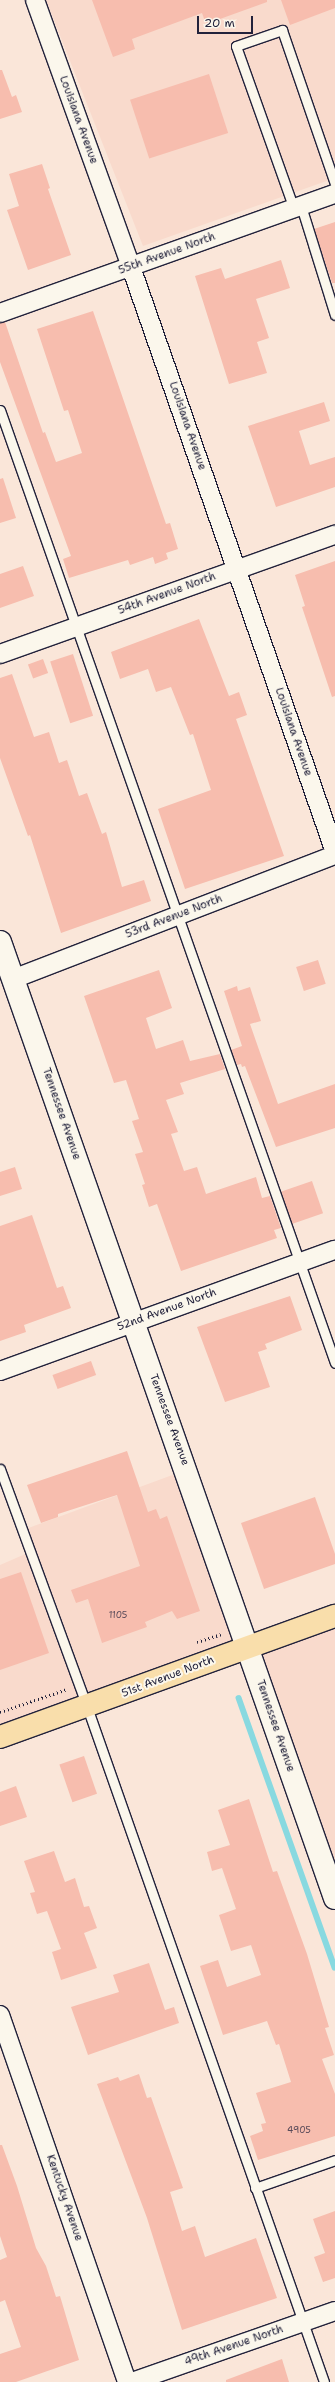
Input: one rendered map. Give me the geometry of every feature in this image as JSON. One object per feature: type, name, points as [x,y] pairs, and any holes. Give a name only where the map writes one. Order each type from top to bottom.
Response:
[{"type":"main road","name":"51st Avenue North","points":[[0,1737],[87,1707],[249,1646],[335,1616]]},
{"type":"street","name":"Louisiana Avenue","points":[[35,0],[131,267],[335,854]]},
{"type":"street","name":"55th Avenue North","points":[[0,313],[335,194]]},
{"type":"street","name":"54th Avenue North","points":[[0,654],[335,535]]},
{"type":"street","name":"53rd Avenue North","points":[[13,980],[335,854]]},
{"type":"street","name":"Tennessee Avenue","points":[[0,942],[249,1646],[335,1898]]},
{"type":"street","name":"52nd Avenue North","points":[[0,1371],[335,1250]]},
{"type":"street","name":"Kentucky Avenue","points":[[0,2015],[127,2382]]},
{"type":"street","name":"49th Avenue North","points":[[132,2382],[335,2311]]},
{"type":"lane","points":[[335,184],[282,30],[236,46],[298,208],[335,315]]},
{"type":"lane","points":[[0,410],[335,1363]]},
{"type":"lane","points":[[0,1468],[87,1707],[324,2382]]},
{"type":"lane","points":[[255,2188],[335,2160]]},
{"type":"shaded area","points":[[46,0],[335,0],[335,178],[143,246]]},
{"type":"shaded area","points":[[186,1470],[249,1646],[335,1616],[335,1892],[249,1647],[0,1735],[0,1565],[30,1552],[23,1530]]},
{"type":"building","points":[[92,0],[267,0],[267,2],[206,24],[202,13],[132,39],[135,49],[113,57]]},
{"type":"building","points":[[281,0],[335,0],[335,8],[290,25]]},
{"type":"building","points":[[0,70],[2,70],[12,97],[16,95],[22,112],[0,119]]},
{"type":"building","points":[[209,74],[228,133],[149,159],[130,100]]},
{"type":"building","points":[[42,164],[50,188],[48,189],[71,255],[28,270],[7,210],[19,206],[9,174]]},
{"type":"building","points":[[335,222],[335,283],[332,283],[314,229]]},
{"type":"building","points":[[281,260],[290,288],[256,299],[269,338],[257,342],[267,373],[229,384],[195,276],[221,268],[225,279]]},
{"type":"building","points":[[93,311],[166,524],[170,523],[178,549],[166,553],[168,559],[155,564],[153,557],[130,565],[128,560],[69,578],[63,559],[71,556],[0,362],[0,323],[5,322],[43,433],[45,432],[56,462],[82,453],[68,410],[64,411],[37,329]]},
{"type":"building","points":[[324,402],[330,421],[299,431],[310,465],[335,457],[335,487],[276,507],[248,426]]},
{"type":"building","points":[[3,478],[16,518],[0,523],[0,479]]},
{"type":"building","points":[[335,561],[335,696],[332,697],[302,607],[305,606],[295,575]]},
{"type":"building","points":[[23,566],[34,596],[0,608],[0,574]]},
{"type":"building","points":[[199,619],[229,696],[239,692],[247,715],[236,719],[284,856],[185,889],[158,809],[211,790],[193,734],[190,735],[171,687],[156,692],[148,669],[120,679],[111,652]]},
{"type":"building","points":[[73,654],[93,716],[70,723],[50,661]]},
{"type":"building","points":[[43,659],[48,673],[33,679],[28,664]]},
{"type":"building","points":[[12,674],[34,737],[49,732],[59,763],[67,760],[79,796],[87,793],[102,834],[106,832],[122,887],[144,880],[151,901],[61,933],[30,835],[28,836],[0,758],[0,678]]},
{"type":"building","points":[[318,960],[326,984],[304,991],[296,967]]},
{"type":"building","points":[[159,970],[172,1008],[146,1018],[156,1049],[183,1040],[190,1061],[220,1054],[225,1069],[180,1083],[184,1094],[166,1100],[178,1132],[171,1134],[184,1171],[197,1167],[206,1194],[256,1177],[262,1198],[270,1196],[281,1228],[274,1230],[277,1238],[181,1271],[157,1204],[149,1207],[142,1185],[145,1184],[135,1154],[143,1152],[132,1121],[139,1119],[126,1080],[114,1083],[84,996]]},
{"type":"building","points":[[237,986],[238,991],[250,987],[261,1021],[250,1024],[278,1104],[335,1084],[335,1128],[276,1147],[245,1066],[242,1067],[241,1064],[237,1065],[231,1050],[242,1046],[224,991]]},
{"type":"building","points":[[15,1167],[22,1189],[0,1196],[0,1172]]},
{"type":"building","points":[[312,1181],[323,1213],[292,1224],[281,1192]]},
{"type":"building","points":[[32,1215],[57,1288],[63,1286],[71,1308],[24,1325],[26,1332],[0,1341],[0,1226]]},
{"type":"building","points":[[290,1296],[302,1330],[265,1344],[267,1349],[258,1352],[270,1387],[225,1402],[197,1327]]},
{"type":"building","points":[[91,1361],[96,1375],[58,1389],[52,1375]]},
{"type":"building","points":[[127,1451],[148,1512],[156,1509],[160,1519],[167,1516],[200,1611],[177,1619],[172,1611],[145,1622],[147,1627],[102,1643],[88,1599],[76,1603],[71,1590],[140,1566],[117,1495],[58,1514],[58,1517],[41,1523],[27,1485]]},
{"type":"building","points":[[315,1497],[335,1554],[335,1564],[264,1589],[241,1523]]},
{"type":"building","points":[[21,1572],[49,1653],[0,1670],[0,1579]]},
{"type":"building","points":[[84,1756],[97,1794],[72,1802],[59,1764]]},
{"type":"building","points":[[16,1786],[27,1817],[0,1826],[0,1792]]},
{"type":"building","points":[[249,1799],[273,1872],[277,1871],[307,1954],[329,2027],[325,2028],[334,2055],[322,2059],[335,2094],[335,2136],[258,2160],[250,2136],[263,2131],[261,2124],[266,2123],[256,2093],[291,2082],[279,2044],[276,2045],[267,2021],[223,2035],[200,1966],[218,1960],[227,1987],[261,1975],[251,1945],[231,1951],[219,1915],[236,1909],[222,1868],[212,1871],[207,1852],[230,1845],[218,1810]]},
{"type":"building","points":[[54,1851],[65,1882],[75,1878],[84,1907],[89,1906],[97,1928],[84,1933],[97,1968],[61,1980],[52,1952],[61,1949],[47,1911],[37,1914],[30,1893],[35,1892],[24,1861]]},
{"type":"building","points":[[149,1963],[165,2010],[174,2007],[179,2023],[88,2055],[71,2007],[119,1992],[113,1975]]},
{"type":"building","points":[[139,2074],[147,2098],[151,2097],[183,2188],[170,2192],[182,2231],[195,2226],[205,2257],[256,2238],[277,2298],[182,2330],[147,2218],[97,2084],[118,2077],[120,2081]]},
{"type":"building","points":[[0,2145],[2,2145],[17,2186],[36,2248],[46,2266],[56,2297],[60,2296],[79,2360],[16,2382],[0,2382],[0,2354],[21,2347],[5,2300],[0,2302],[0,2260],[7,2257],[0,2236]]},
{"type":"building","points":[[335,2211],[335,2278],[323,2282],[314,2257],[325,2253],[313,2219]]},
{"type":"building","points":[[282,2359],[289,2382],[226,2382],[226,2380]]},
{"type":"waterway","points":[[239,1698],[335,1967]]}]
